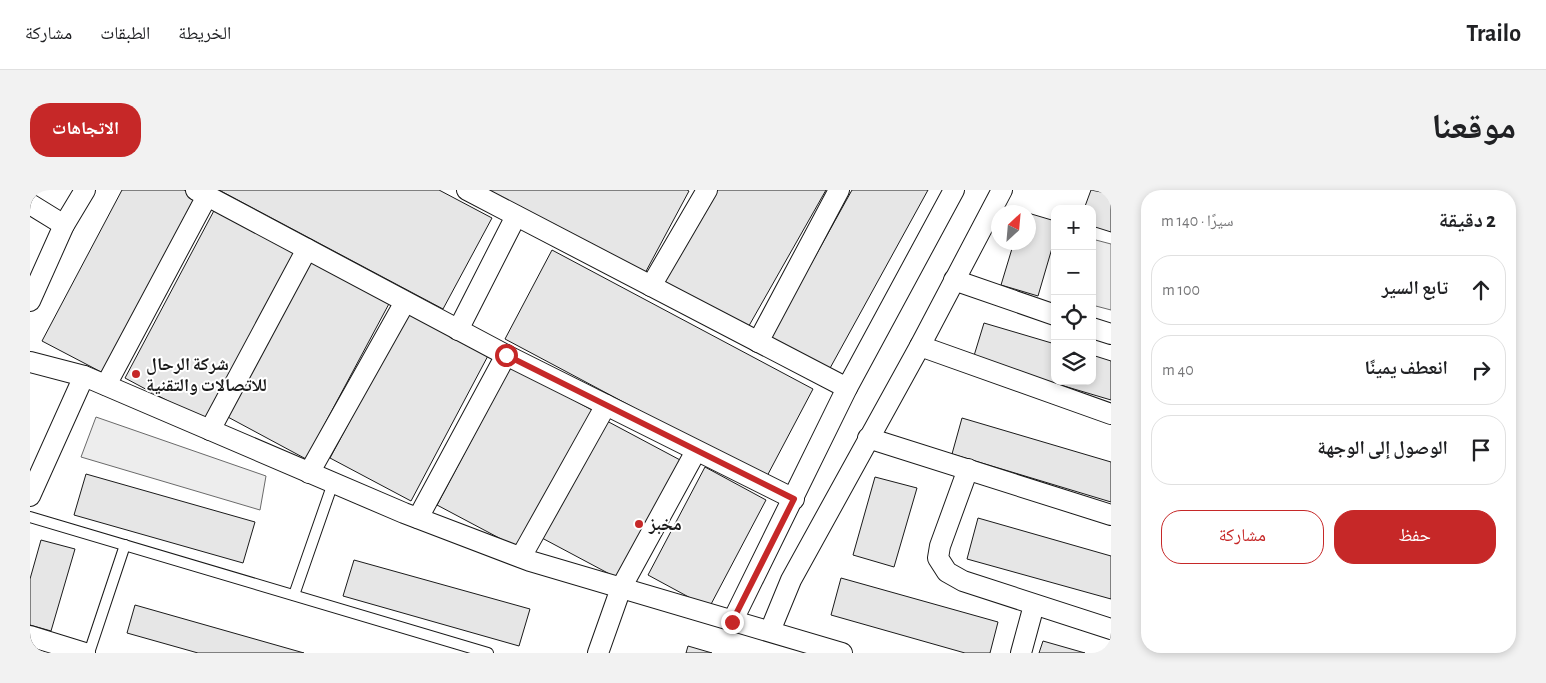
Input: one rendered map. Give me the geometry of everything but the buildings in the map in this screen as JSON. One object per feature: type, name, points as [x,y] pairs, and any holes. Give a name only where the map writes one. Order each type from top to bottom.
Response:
[{"type":"street","points":[[30,301],[64,225],[85,190]]},
{"type":"street","points":[[467,190],[847,388]]},
{"type":"street","points":[[651,286],[706,190]]},
{"type":"street","points":[[758,342],[839,190]]},
{"type":"street","points":[[732,622],[847,388],[954,190]]},
{"type":"street","points":[[770,632],[791,580],[920,346],[1002,190]]},
{"type":"street","points":[[106,385],[202,193],[506,355],[794,499]]},
{"type":"street","points":[[30,204],[64,225]]},
{"type":"street","points":[[458,330],[516,216]]},
{"type":"street","points":[[210,430],[307,249]]},
{"type":"street","points":[[954,280],[1051,314]]},
{"type":"street","points":[[309,472],[405,302]]},
{"type":"street","points":[[1096,329],[1111,334]]},
{"type":"street","points":[[920,346],[1111,414]]},
{"type":"street","points":[[418,518],[506,355]]},
{"type":"street","points":[[30,362],[84,376],[333,483],[521,558],[842,653]]},
{"type":"street","points":[[30,496],[84,376]]},
{"type":"street","points":[[521,558],[606,405]]},
{"type":"street","points":[[868,438],[1111,515]]},
{"type":"street","points":[[598,653],[621,588],[696,451]]},
{"type":"street","points":[[968,469],[940,546],[938,558],[947,572],[963,581],[1111,629]]},
{"type":"street","points":[[1021,653],[1034,605]]},
{"type":"street","points":[[30,636],[87,653]]},
{"type":"lane","points":[[294,595],[333,483]]},
{"type":"lane","points":[[30,516],[294,595],[458,649],[488,653]]},
{"type":"lane","points":[[87,653],[125,545]]},
{"type":"shaded area","points":[[1096,240],[1111,244],[1111,310],[1096,306]]},
{"type":"shaded area","points":[[96,417],[266,476],[260,510],[81,457]]},
{"type":"place","name":"شركة الرحال للاتصالات والتقنية","points":[[136,374]]},
{"type":"place","name":"مخبز","points":[[639,524]]},
{"type":"route","points":[[506,355],[794,499],[732,622]]}]
